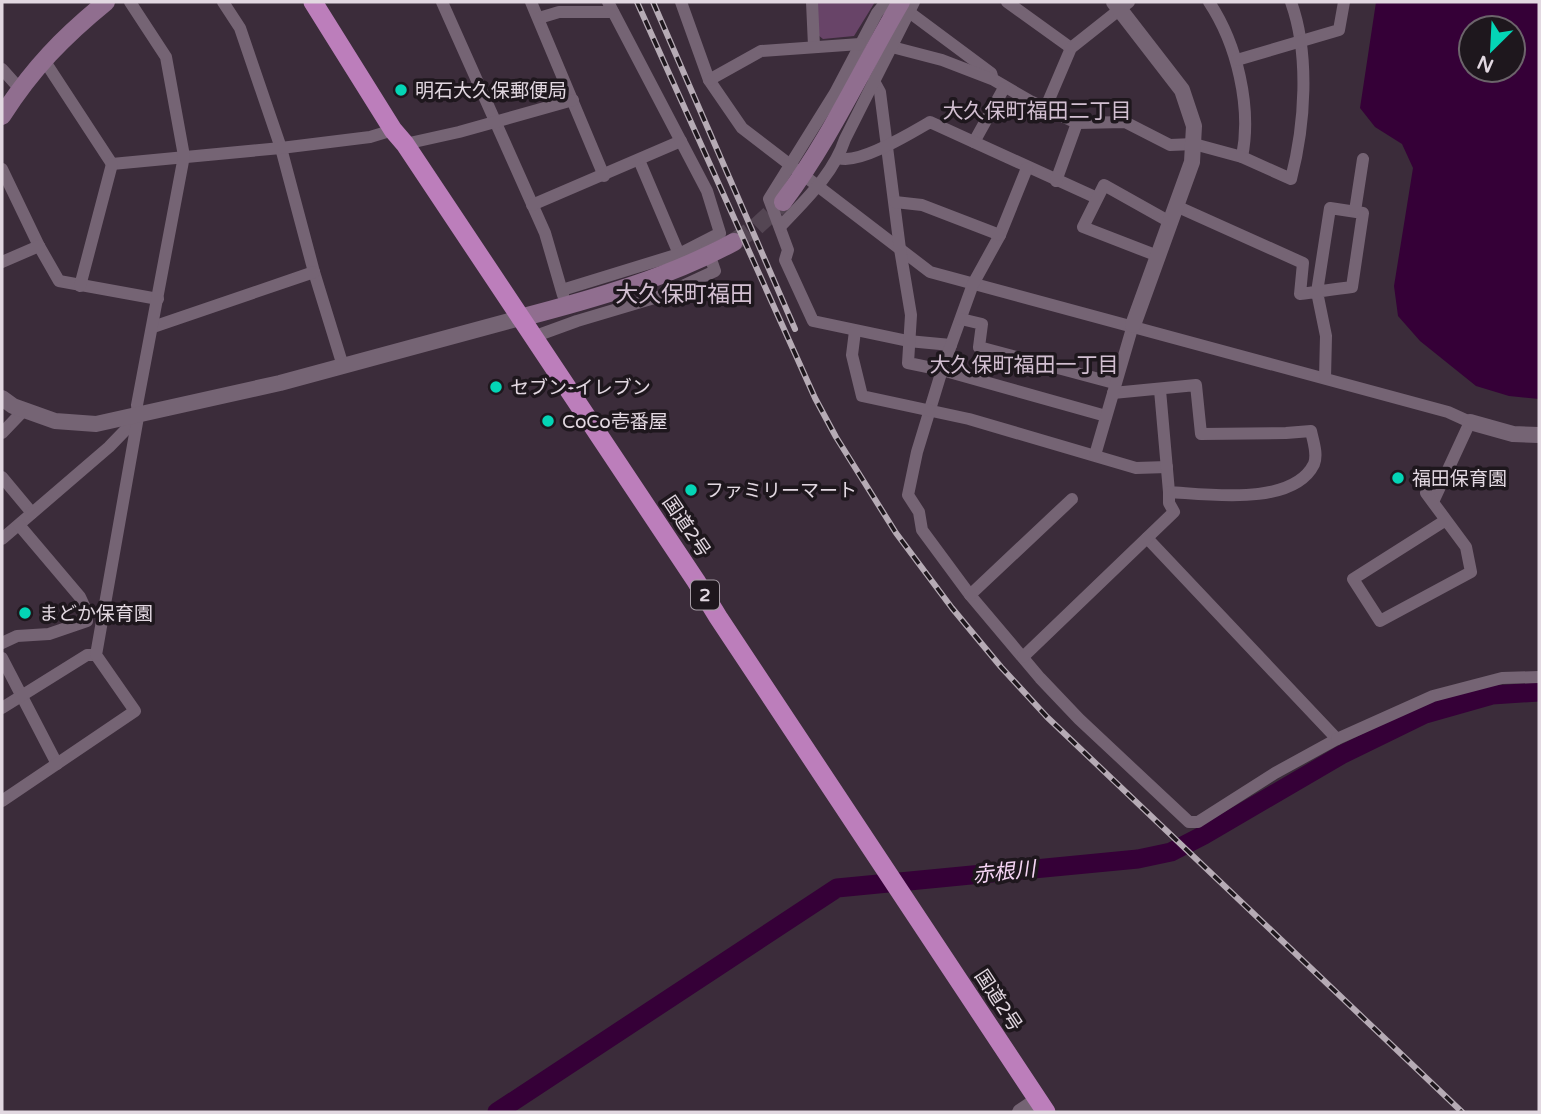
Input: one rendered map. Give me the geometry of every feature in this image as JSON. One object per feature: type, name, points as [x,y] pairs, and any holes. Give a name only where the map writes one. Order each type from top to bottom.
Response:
[{"type":"highway","name":"国道2号","points":[[313,2],[399,137],[1042,1106]]},
{"type":"main road","points":[[2,116],[19,88],[65,36],[106,2]]},
{"type":"main road","points":[[783,202],[836,124],[908,5]]},
{"type":"main road","points":[[520,318],[564,298],[702,260],[727,238]]},
{"type":"street","points":[[4,796],[135,711],[96,655],[138,416],[137,405],[184,156],[166,57],[130,2]]},
{"type":"street","points":[[223,2],[240,28],[281,148],[314,272],[343,366]]},
{"type":"street","points":[[442,2],[545,233],[564,298],[679,254],[705,241],[727,238],[707,191],[611,7],[559,12],[539,18]]},
{"type":"street","points":[[531,2],[604,176]]},
{"type":"street","points":[[681,2],[709,80],[742,128],[930,272],[1448,412],[1470,422],[1513,434],[1539,435]]},
{"type":"street","points":[[812,2],[814,46]]},
{"type":"street","points":[[886,2],[860,44],[835,93],[769,199],[788,250],[785,260],[813,321],[908,341],[951,345]]},
{"type":"street","points":[[1007,2],[1071,48]]},
{"type":"street","points":[[1209,2],[1237,60],[1242,96],[1242,158]]},
{"type":"street","points":[[892,47],[942,60],[999,84],[1077,123],[1125,122],[1170,145],[1194,144],[1242,158],[1291,179],[1302,127],[1300,41],[1291,2]]},
{"type":"street","points":[[1237,60],[1339,30],[1343,2]]},
{"type":"street","points":[[1045,108],[1071,48],[1121,4],[1182,90],[1194,126],[1192,162],[1133,326],[1095,455]]},
{"type":"street","points":[[780,227],[819,186],[839,158],[845,139],[892,47],[908,5],[991,73],[999,84]]},
{"type":"street","points":[[709,80],[761,51],[860,44]]},
{"type":"street","points":[[44,60],[112,164],[80,286]]},
{"type":"street","points":[[2,69],[19,88]]},
{"type":"street","points":[[874,81],[880,92],[911,315],[908,363],[1106,416]]},
{"type":"street","points":[[974,142],[999,84]]},
{"type":"street","points":[[112,164],[370,137],[459,132],[573,100]]},
{"type":"street","points":[[839,158],[846,161],[888,146],[930,122],[1097,198]]},
{"type":"street","points":[[1056,181],[1077,123]]},
{"type":"street","points":[[532,205],[681,141]]},
{"type":"street","points":[[1355,211],[1363,159]]},
{"type":"street","points":[[639,160],[679,254]]},
{"type":"street","points":[[1027,168],[1000,234],[974,284],[951,345],[929,410],[908,495],[919,512],[922,530],[970,595],[1079,719],[1189,822],[1198,822],[1275,773],[1337,738],[1433,696],[1502,678],[1539,677]]},
{"type":"street","points":[[2,169],[59,281],[158,299]]},
{"type":"street","points":[[1158,256],[1083,227],[1104,185],[1170,222]]},
{"type":"street","points":[[895,202],[922,205],[1000,234]]},
{"type":"street","points":[[1177,206],[1303,263],[1300,294],[1317,292],[1352,287],[1363,213],[1330,208],[1317,292],[1326,336],[1325,378]]},
{"type":"street","points":[[533,337],[576,321],[661,296],[715,271],[705,241]]},
{"type":"street","points":[[2,262],[39,246]]},
{"type":"street","points":[[153,327],[314,272]]},
{"type":"street","points":[[2,398],[24,410],[55,421],[96,424],[343,366],[520,318]]},
{"type":"street","points":[[961,319],[982,324],[979,347],[1114,388],[1160,390],[1196,385],[1201,434],[1311,431],[1316,455],[1314,464],[1301,478],[1277,491],[1237,496],[1169,492]]},
{"type":"street","points":[[855,331],[852,355],[862,396],[969,419],[1136,468],[1167,467]]},
{"type":"street","points":[[1023,657],[1174,512],[1169,503],[1160,390]]},
{"type":"street","points":[[2,433],[24,410]]},
{"type":"street","points":[[2,539],[110,447],[138,416]]},
{"type":"street","points":[[1446,520],[1353,579],[1380,621],[1471,572],[1466,547],[1429,497],[1470,422]]},
{"type":"street","points":[[2,477],[32,513]]},
{"type":"street","points":[[970,595],[1072,499]]},
{"type":"street","points":[[2,643],[17,636],[48,634],[86,621],[86,610],[80,597],[19,525]]},
{"type":"street","points":[[1147,538],[1337,738]]},
{"type":"street","points":[[86,610],[103,615]]},
{"type":"street","points":[[2,708],[87,655],[96,655]]},
{"type":"street","points":[[2,658],[57,764]]},
{"type":"street","points":[[1020,1112],[1042,1106]]},
{"type":"shaded area","points":[[815,2],[875,2],[854,36],[823,39],[818,35]]},
{"type":"shaded area","points":[[1376,2],[1539,2],[1539,399],[1509,396],[1476,386],[1420,341],[1398,316],[1394,286],[1413,168],[1402,144],[1375,127],[1360,108]]},
{"type":"waterway","name":"赤根川","points":[[497,1112],[837,888],[1138,859],[1171,852],[1341,755],[1425,714],[1492,695],[1539,692]]},
{"type":"tunnel","points":[[734,242],[756,227],[783,202]]},
{"type":"railway","points":[[637,2],[815,398],[896,533],[952,608],[1047,717],[1462,1112]]},
{"type":"railway","points":[[653,2],[795,329]]},
{"type":"place","name":"明石大久保郵便局","points":[[401,90]]},
{"type":"place","name":"セブン-イレブン","points":[[496,387]]},
{"type":"place","name":"CoCo壱番屋","points":[[548,421]]},
{"type":"place","name":"福田保育園","points":[[1398,478]]},
{"type":"place","name":"ファミリーマート","points":[[691,490]]},
{"type":"place","name":"まどか保育園","points":[[25,613]]},
{"type":"district","name":"大久保町福田二丁目","points":[[1037,111]]},
{"type":"district","name":"大久保町福田","points":[[684,294]]},
{"type":"district","name":"大久保町福田一丁目","points":[[1024,365]]}]
